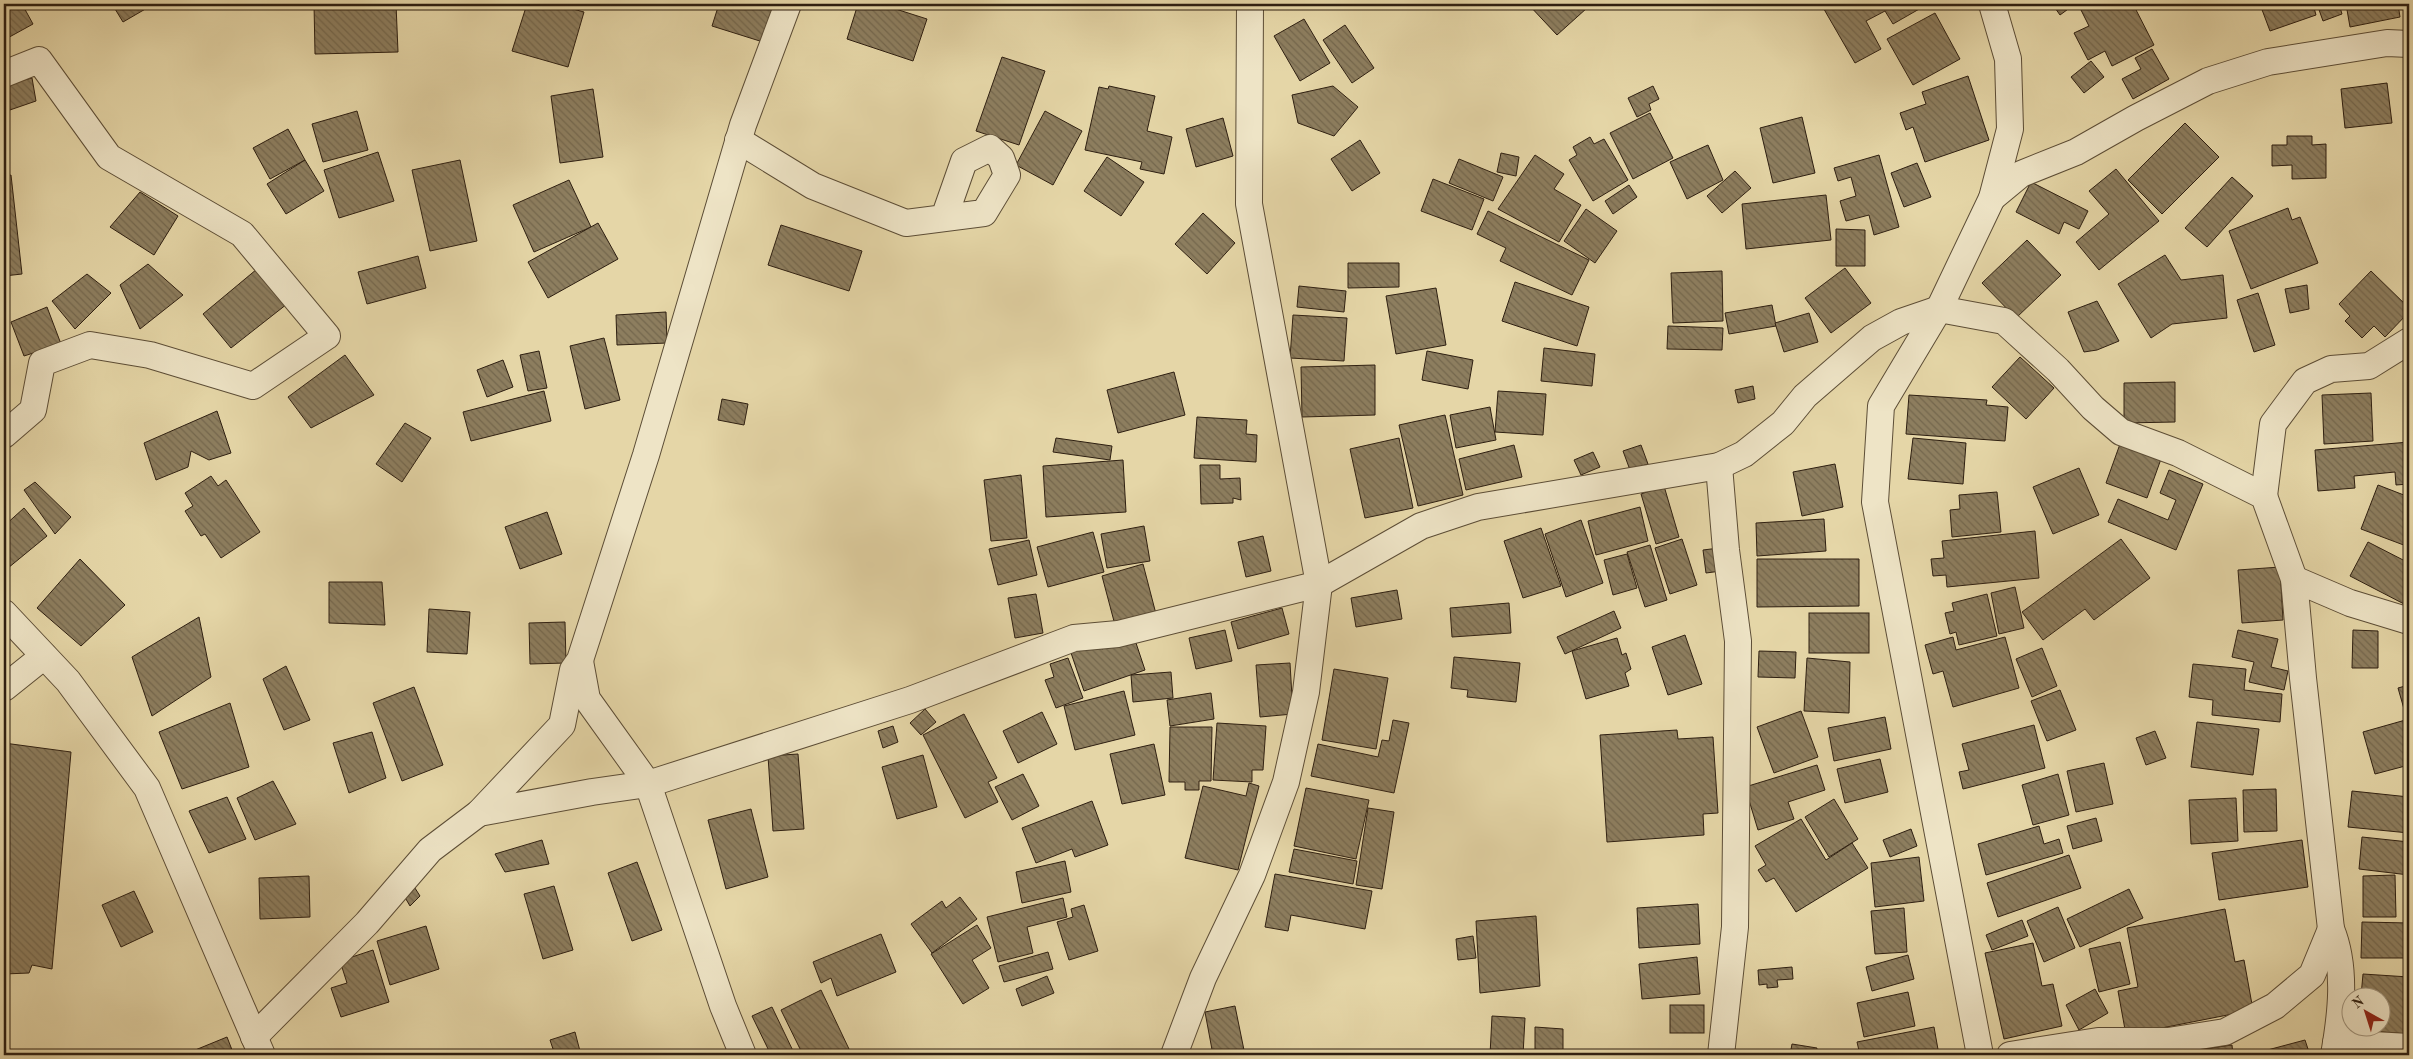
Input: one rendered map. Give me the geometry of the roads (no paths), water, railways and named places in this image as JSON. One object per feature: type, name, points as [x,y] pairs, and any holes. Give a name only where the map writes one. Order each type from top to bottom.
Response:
[{"type":"street","points":[[4,613],[68,681],[147,788],[258,1046],[430,850],[479,813],[562,725],[573,670],[580,660],[646,456],[738,140],[788,4]]},
{"type":"street","points":[[1174,1055],[1203,978],[1252,875],[1286,782],[1306,692],[1318,584],[1248,204],[1250,4]]},
{"type":"street","points":[[1980,1055],[1875,502],[1881,406],[1939,310],[1992,198],[2010,130],[2008,59],[1992,4]]},
{"type":"street","points":[[1992,198],[2020,174],[2076,152],[2136,118],[2208,81],[2268,62],[2387,43],[2409,44]]},
{"type":"street","points":[[4,74],[39,60],[109,157],[242,234],[327,336],[253,386],[150,355],[90,345],[42,362],[33,410],[4,435]]},
{"type":"street","points":[[738,140],[813,186],[906,223],[944,218]]},
{"type":"street","points":[[479,813],[592,792],[648,784],[910,700],[1074,638],[1118,634],[1318,584],[1421,526],[1462,512],[1719,466],[1744,454],[1783,423],[1805,396],[1872,338],[1901,322],[1939,310],[2004,321],[2058,370],[2093,408],[2121,432],[2178,452],[2264,496]]},
{"type":"street","points":[[2409,341],[2369,366],[2331,369],[2305,381],[2273,424],[2264,496],[2294,579],[2331,929],[2336,942],[2341,987],[2335,1049],[2409,1047]]},
{"type":"street","points":[[1719,466],[1726,550],[1738,641],[1735,927],[1721,1055]]},
{"type":"street","points":[[2294,579],[2350,603],[2409,621]]},
{"type":"street","points":[[4,688],[44,656]]},
{"type":"street","points":[[580,660],[587,699],[648,784],[723,1006],[743,1055]]},
{"type":"street","points":[[2010,1055],[2098,1041],[2168,1041],[2225,1032],[2275,1006],[2312,975],[2331,929]]}]
